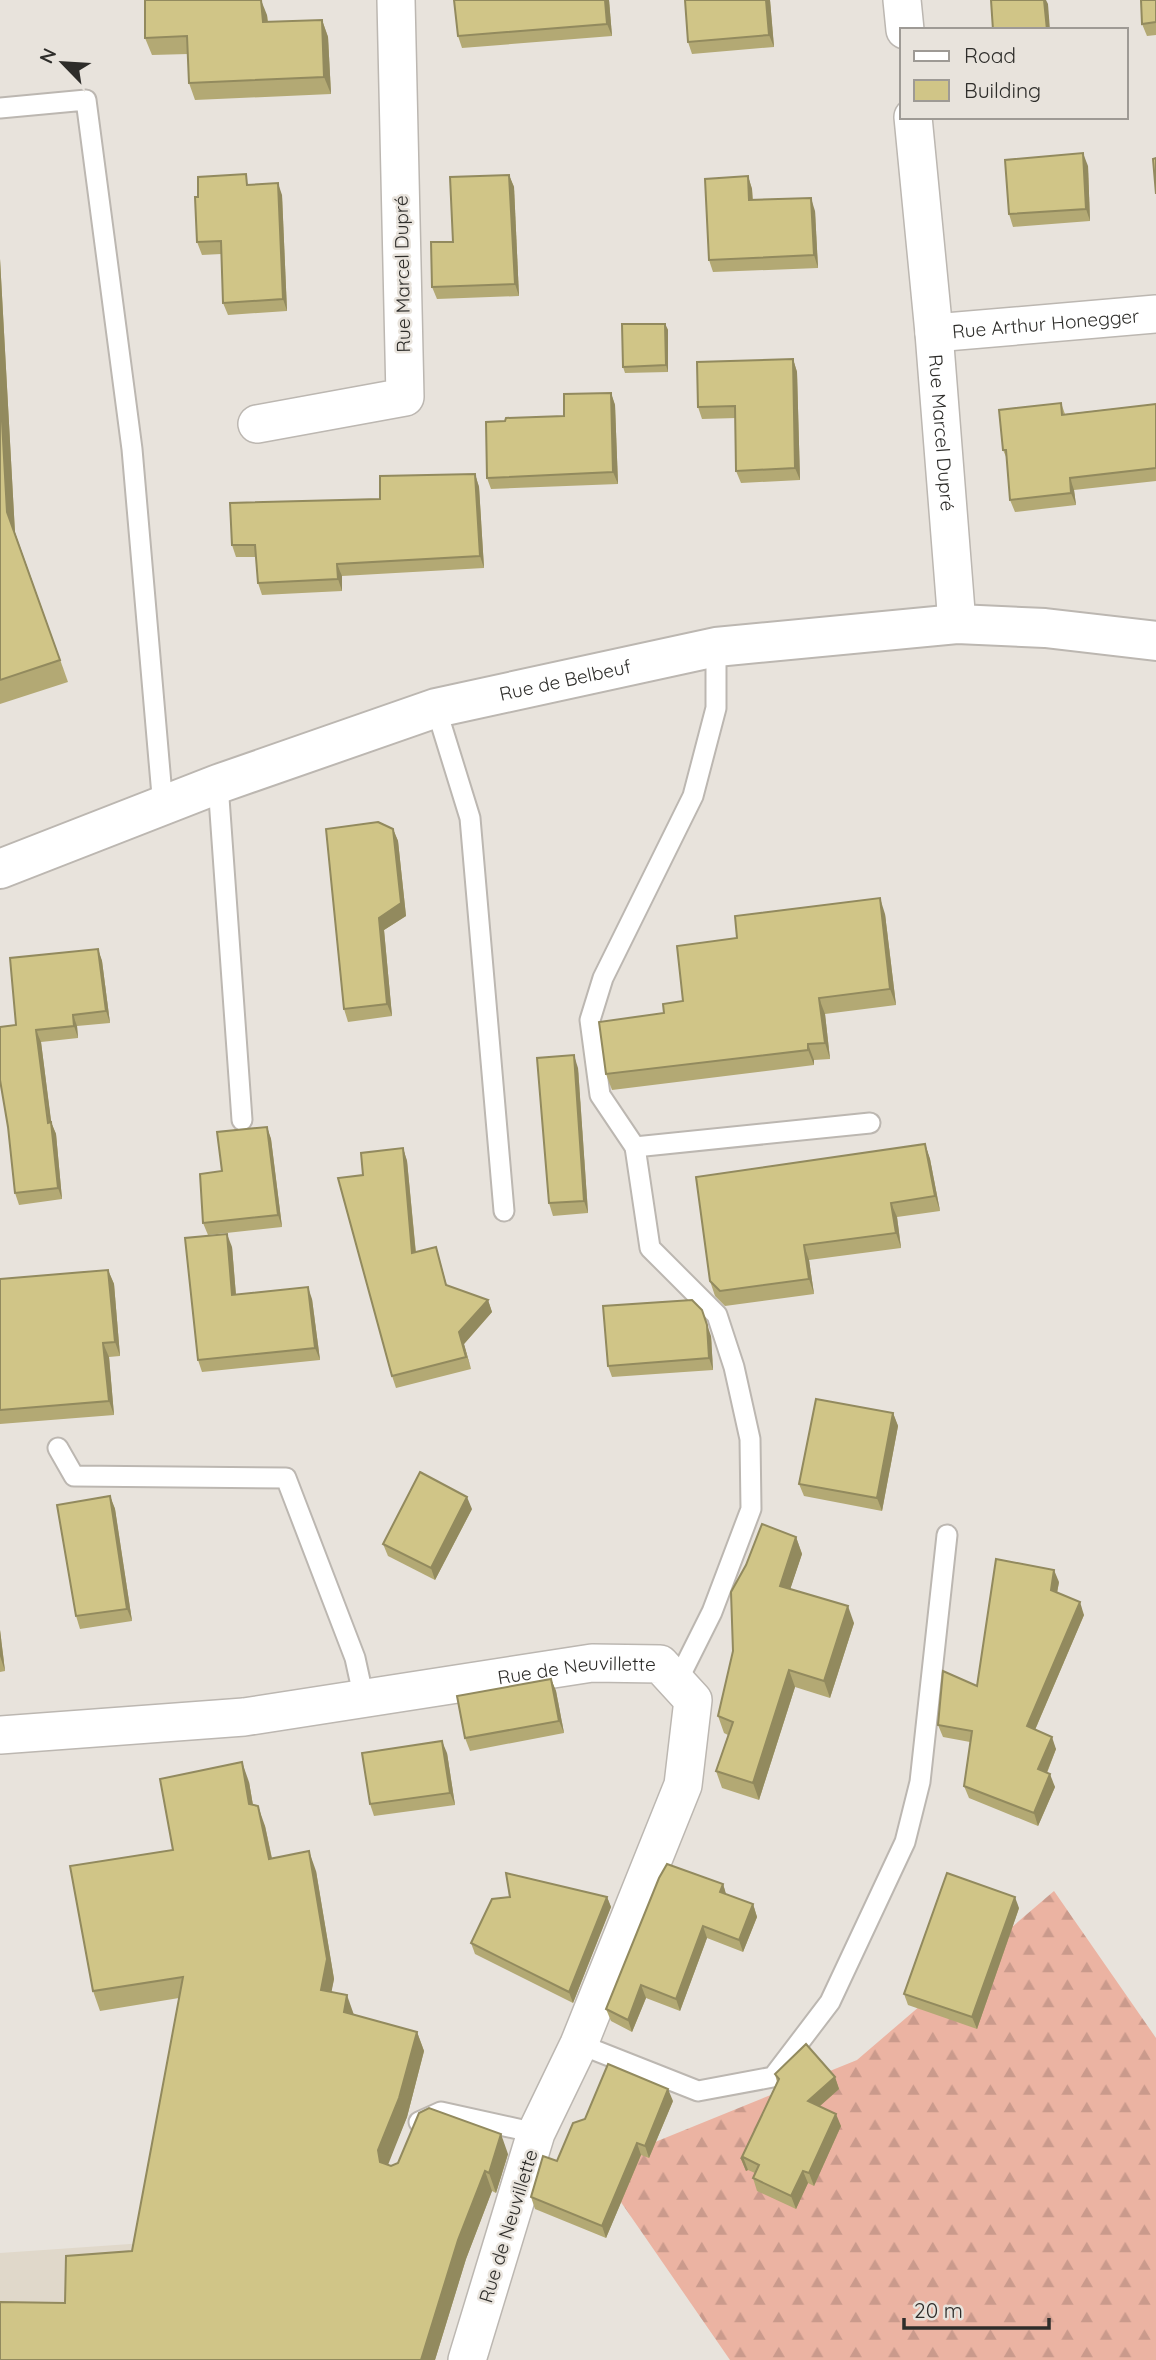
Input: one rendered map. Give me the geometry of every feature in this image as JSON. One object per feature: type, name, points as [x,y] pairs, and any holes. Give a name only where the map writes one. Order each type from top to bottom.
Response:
[{"type":"street","name":"Rue Marcel Dupré","points":[[257,424],[405,397],[396,0]]},
{"type":"street","points":[[902,0],[905,28]]},
{"type":"street","name":"Rue Marcel Dupré","points":[[913,119],[934,332],[957,624]]},
{"type":"street","name":"Rue Arthur Honegger","points":[[934,332],[1156,314]]},
{"type":"street","name":"Rue de Belbeuf","points":[[0,869],[218,784],[436,708],[716,647],[957,624],[1045,628],[1156,641]]},
{"type":"street","name":"Rue de Neuvillette","points":[[0,1735],[244,1717],[592,1663],[660,1664],[693,1700],[683,1785],[579,2044],[536,2133],[467,2360]]},
{"type":"lane","points":[[0,108],[86,100],[132,449],[163,807]]},
{"type":"lane","points":[[677,1682],[712,1612],[751,1508],[750,1438],[734,1367],[717,1315],[650,1248],[635,1147],[600,1095],[590,1020],[603,978],[693,796],[716,708],[716,647]]},
{"type":"lane","points":[[436,708],[470,818],[504,1212]]},
{"type":"lane","points":[[218,784],[242,1120]]},
{"type":"lane","points":[[635,1147],[870,1123]]},
{"type":"lane","points":[[58,1448],[74,1476],[286,1478],[355,1658],[364,1699]]},
{"type":"lane","points":[[579,2044],[698,2091],[773,2077],[830,2002],[905,1842],[920,1782],[947,1535]]},
{"type":"lane","points":[[412,2136],[416,2124],[441,2112],[536,2133]]},
{"type":"shaded area","points":[[188,2240],[0,2360],[0,2253]]},
{"type":"green space","points":[[1054,1891],[1156,2038],[1156,2360],[730,2360],[596,2166],[857,2060]]},
{"type":"building","points":[[145,0],[261,0],[263,22],[322,20],[324,77],[189,83],[187,36],[145,38]]},
{"type":"building","points":[[454,0],[605,0],[607,24],[458,36]]},
{"type":"building","points":[[685,0],[766,0],[769,35],[688,42]]},
{"type":"building","points":[[991,0],[1044,0],[1047,28],[993,28]]},
{"type":"building","points":[[1141,0],[1156,0],[1156,22],[1142,24]]},
{"type":"building","points":[[1083,153],[1086,209],[1009,214],[1005,160]]},
{"type":"building","points":[[1156,158],[1156,194],[1153,159]]},
{"type":"building","points":[[246,174],[247,185],[278,183],[283,299],[223,303],[221,241],[197,242],[195,197],[198,197],[198,177]]},
{"type":"building","points":[[509,175],[515,284],[432,287],[431,242],[453,242],[450,177]]},
{"type":"building","points":[[748,176],[749,200],[811,198],[814,255],[709,260],[705,179]]},
{"type":"building","points":[[622,324],[665,324],[666,365],[623,367]]},
{"type":"building","points":[[793,359],[795,468],[736,471],[735,406],[698,407],[697,362]]},
{"type":"building","points":[[0,385],[7,512],[60,660],[0,680]]},
{"type":"building","points":[[611,393],[613,472],[487,478],[486,422],[505,421],[506,418],[564,416],[564,394]]},
{"type":"building","points":[[1061,403],[1062,415],[1156,404],[1156,468],[1070,478],[1071,493],[1010,500],[999,410]]},
{"type":"building","points":[[475,474],[480,556],[337,564],[338,579],[258,583],[255,545],[232,545],[230,503],[380,499],[380,476]]},
{"type":"building","points":[[378,822],[393,829],[401,903],[379,918],[387,1004],[344,1009],[326,829]]},
{"type":"building","points":[[880,898],[890,989],[819,998],[825,1043],[808,1044],[808,1050],[606,1074],[599,1022],[664,1013],[663,1004],[683,1001],[677,946],[737,938],[735,916]]},
{"type":"building","points":[[98,949],[106,1011],[73,1015],[74,1026],[36,1030],[48,1123],[51,1122],[58,1188],[15,1193],[0,1080],[0,1027],[16,1025],[10,958]]},
{"type":"building","points":[[574,1055],[584,1201],[549,1203],[537,1058]]},
{"type":"building","points":[[267,1127],[278,1215],[203,1223],[200,1174],[222,1171],[217,1132]]},
{"type":"building","points":[[925,1144],[935,1196],[891,1203],[896,1233],[804,1245],[809,1279],[720,1291],[710,1281],[696,1177]]},
{"type":"building","points":[[403,1148],[412,1253],[436,1247],[446,1285],[488,1300],[459,1332],[466,1357],[392,1376],[338,1178],[363,1175],[361,1153]]},
{"type":"building","points":[[227,1234],[232,1295],[308,1287],[315,1348],[198,1360],[185,1238]]},
{"type":"building","points":[[108,1270],[115,1342],[103,1343],[109,1401],[0,1410],[0,1279]]},
{"type":"building","points":[[692,1300],[702,1310],[707,1325],[709,1358],[608,1366],[603,1306]]},
{"type":"building","points":[[816,1399],[893,1413],[877,1498],[799,1484]]},
{"type":"building","points":[[420,1472],[467,1497],[431,1568],[383,1544]]},
{"type":"building","points":[[110,1496],[127,1609],[76,1616],[57,1505]]},
{"type":"building","points":[[762,1524],[796,1537],[780,1586],[848,1606],[824,1681],[789,1670],[753,1783],[716,1771],[733,1722],[718,1716],[733,1651],[731,1592],[746,1565]]},
{"type":"building","points":[[996,1559],[1054,1570],[1051,1590],[1080,1602],[1027,1726],[1052,1737],[1038,1769],[1050,1774],[1034,1813],[964,1786],[972,1731],[938,1725],[943,1671],[977,1686]]},
{"type":"building","points":[[551,1679],[559,1721],[465,1738],[457,1696]]},
{"type":"building","points":[[442,1741],[450,1793],[370,1804],[362,1753]]},
{"type":"building","points":[[242,1762],[249,1804],[258,1806],[269,1859],[309,1851],[327,1959],[321,1990],[347,1995],[344,2012],[417,2032],[399,2098],[378,2150],[380,2162],[391,2166],[398,2163],[419,2113],[429,2108],[501,2134],[489,2173],[485,2171],[458,2240],[421,2360],[0,2360],[0,2302],[65,2303],[66,2256],[132,2251],[183,1977],[93,1991],[70,1866],[173,1850],[160,1779]]},
{"type":"building","points":[[667,1864],[723,1884],[720,1892],[753,1904],[739,1940],[703,1926],[676,1999],[641,1985],[628,2020],[606,2009]]},
{"type":"building","points":[[506,1873],[607,1897],[569,1992],[471,1943],[492,1899],[510,1897]]},
{"type":"building","points":[[947,1873],[1015,1897],[972,2017],[904,1994]]},
{"type":"building","points":[[806,2044],[835,2077],[808,2101],[836,2114],[809,2173],[803,2171],[791,2196],[753,2178],[759,2165],[743,2157],[741,2159],[779,2079],[775,2074]]},
{"type":"building","points":[[608,2064],[668,2089],[645,2146],[637,2143],[602,2226],[531,2197],[543,2156],[557,2161],[573,2123],[585,2119]]}]
